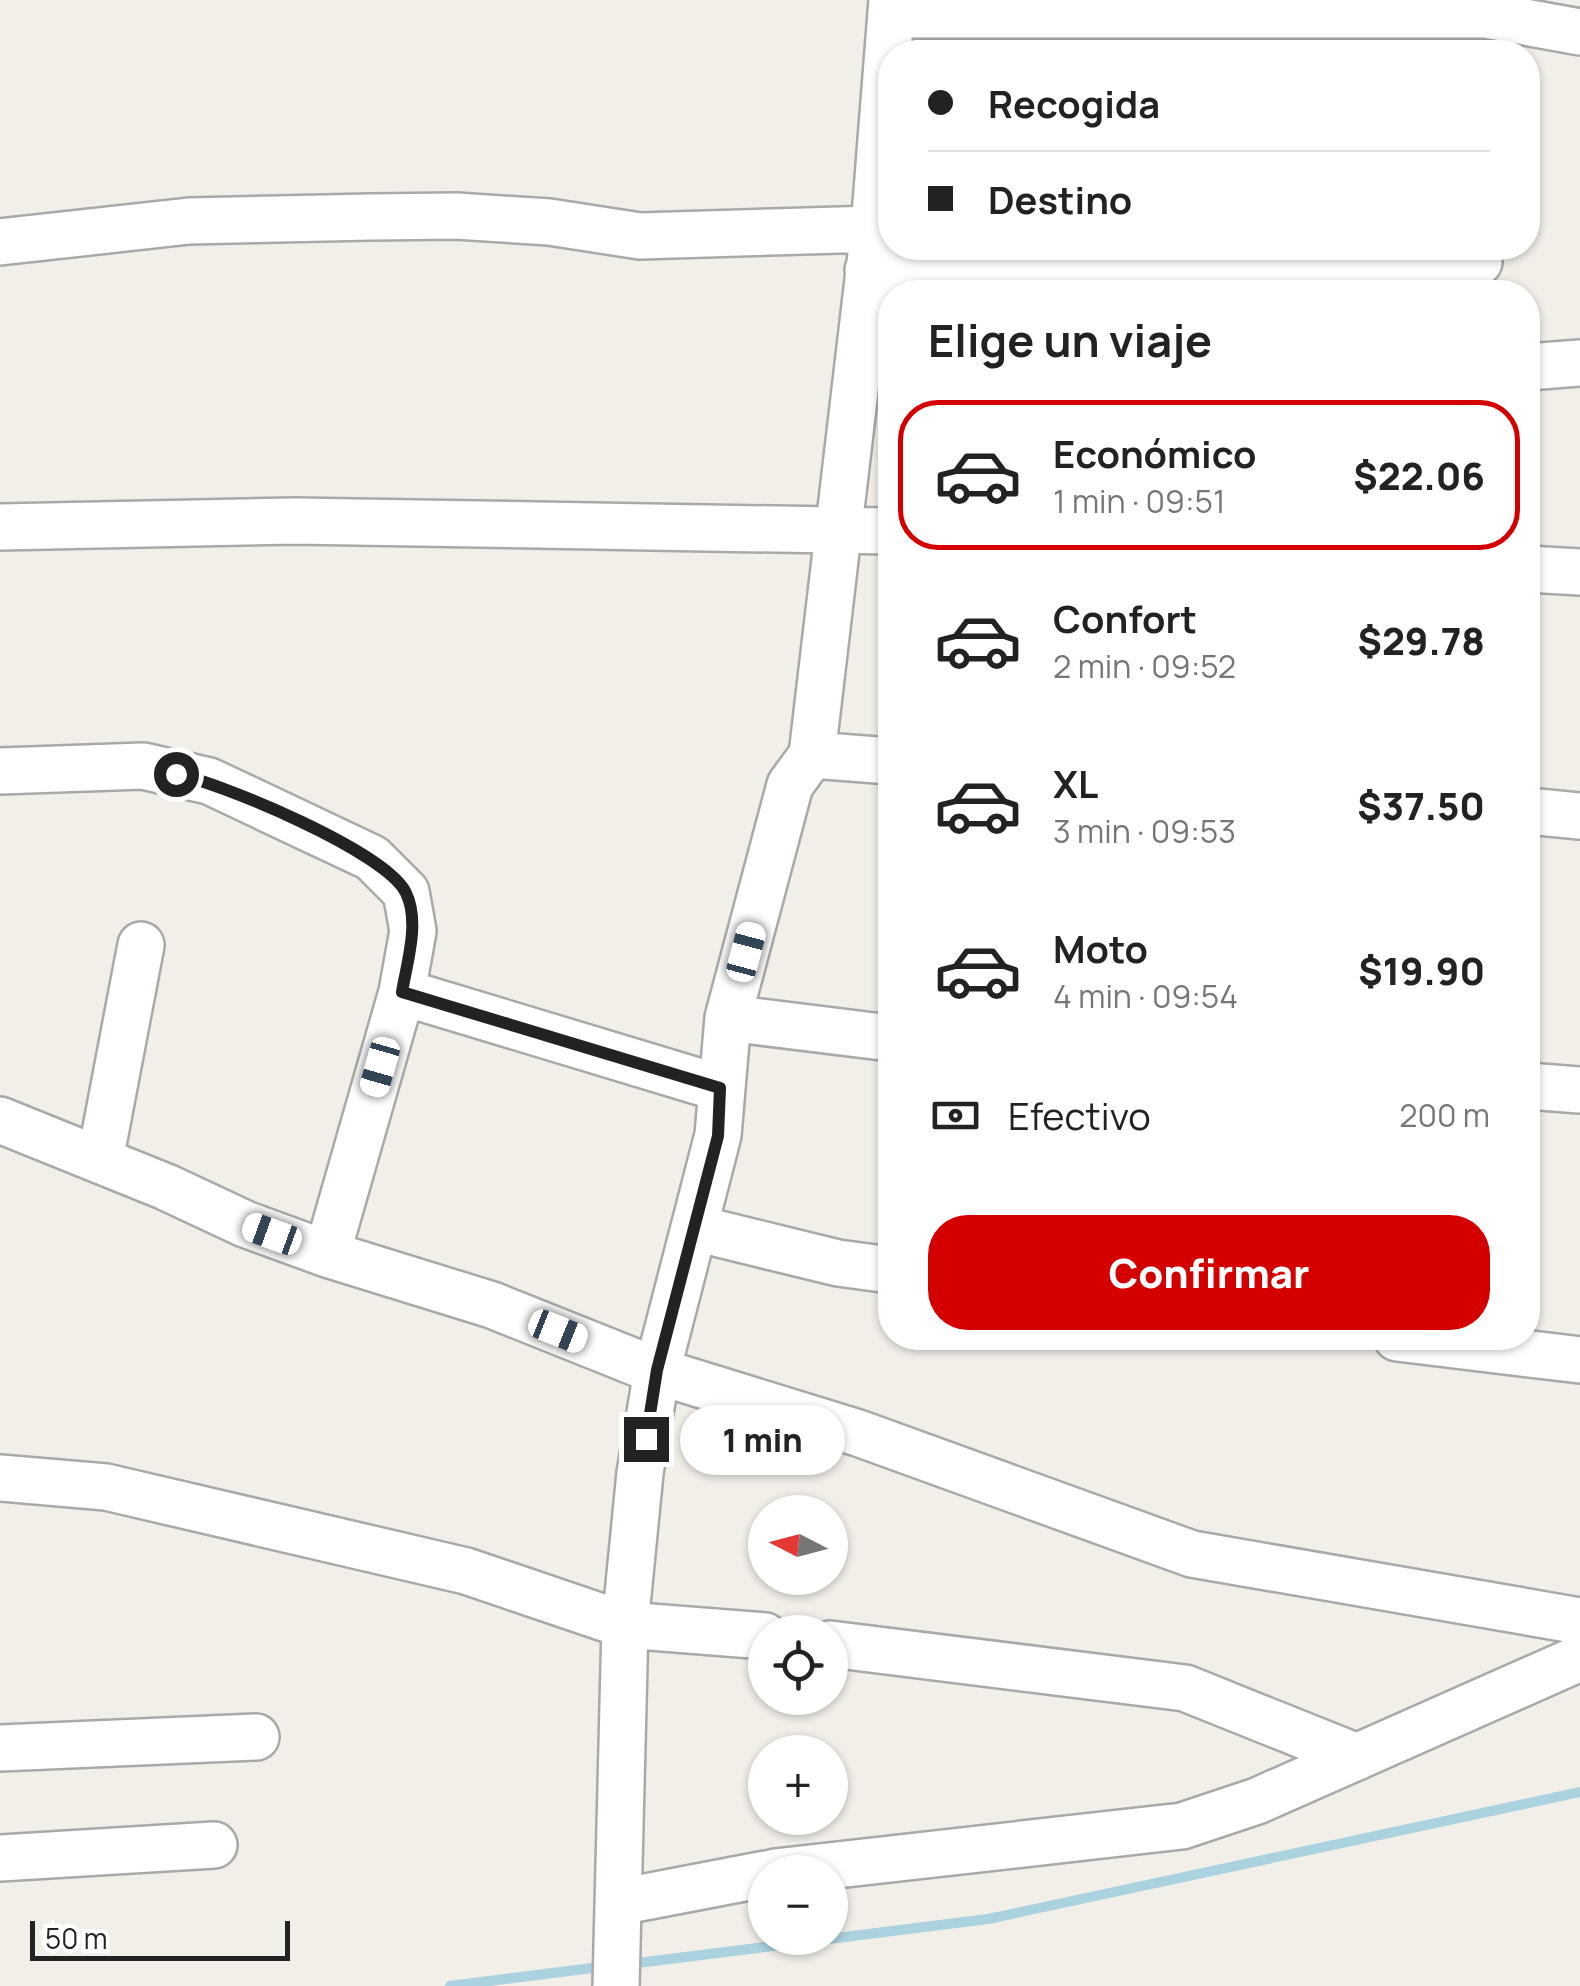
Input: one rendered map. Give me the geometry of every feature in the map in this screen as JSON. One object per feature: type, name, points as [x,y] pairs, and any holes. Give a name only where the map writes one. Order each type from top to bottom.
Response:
[{"type":"street","points":[[889,40],[892,8],[1486,15],[1580,32]]},
{"type":"street","points":[[616,1986],[624,1625],[640,1474],[657,1370],[718,1136],[728,1018],[790,784],[812,756],[878,169]]},
{"type":"street","points":[[0,242],[189,221],[456,216],[550,222],[640,236],[878,250]]},
{"type":"street","points":[[1038,260],[1304,276],[1480,262]]},
{"type":"street","points":[[1540,366],[1580,363]]},
{"type":"street","points":[[0,527],[295,522],[878,530]]},
{"type":"street","points":[[1540,570],[1580,572]]},
{"type":"street","points":[[812,756],[878,759]]},
{"type":"street","points":[[0,771],[143,766],[209,781],[372,858],[406,892],[412,931],[402,992],[327,1254]]},
{"type":"street","points":[[1540,812],[1580,816]]},
{"type":"street","points":[[100,1160],[141,945]]},
{"type":"street","points":[[402,992],[720,1088]]},
{"type":"street","points":[[728,1018],[878,1037]]},
{"type":"street","points":[[1540,1087],[1580,1090]]},
{"type":"street","points":[[0,1120],[245,1224],[327,1254],[492,1304],[657,1370],[858,1433],[1192,1554],[1580,1620]]},
{"type":"street","points":[[695,1228],[838,1263],[878,1268]]},
{"type":"street","points":[[1497,1350],[1580,1360]]},
{"type":"street","points":[[0,1478],[106,1487],[466,1571],[624,1625],[748,1635]]},
{"type":"street","points":[[848,1646],[1186,1688],[1357,1757]]},
{"type":"street","points":[[848,1864],[1182,1826],[1257,1800],[1580,1658]]},
{"type":"street","points":[[0,1748],[256,1737]]},
{"type":"street","points":[[0,1858],[214,1845]]},
{"type":"street","points":[[618,1902],[748,1877]]},
{"type":"waterway","points":[[630,1964],[988,1919],[1580,1792]]},
{"type":"waterway","points":[[450,1986],[608,1966]]},
{"type":"route","points":[[176,774],[209,781],[372,858],[406,892],[412,931],[402,992],[720,1088],[718,1136],[657,1370],[646,1439]]}]
